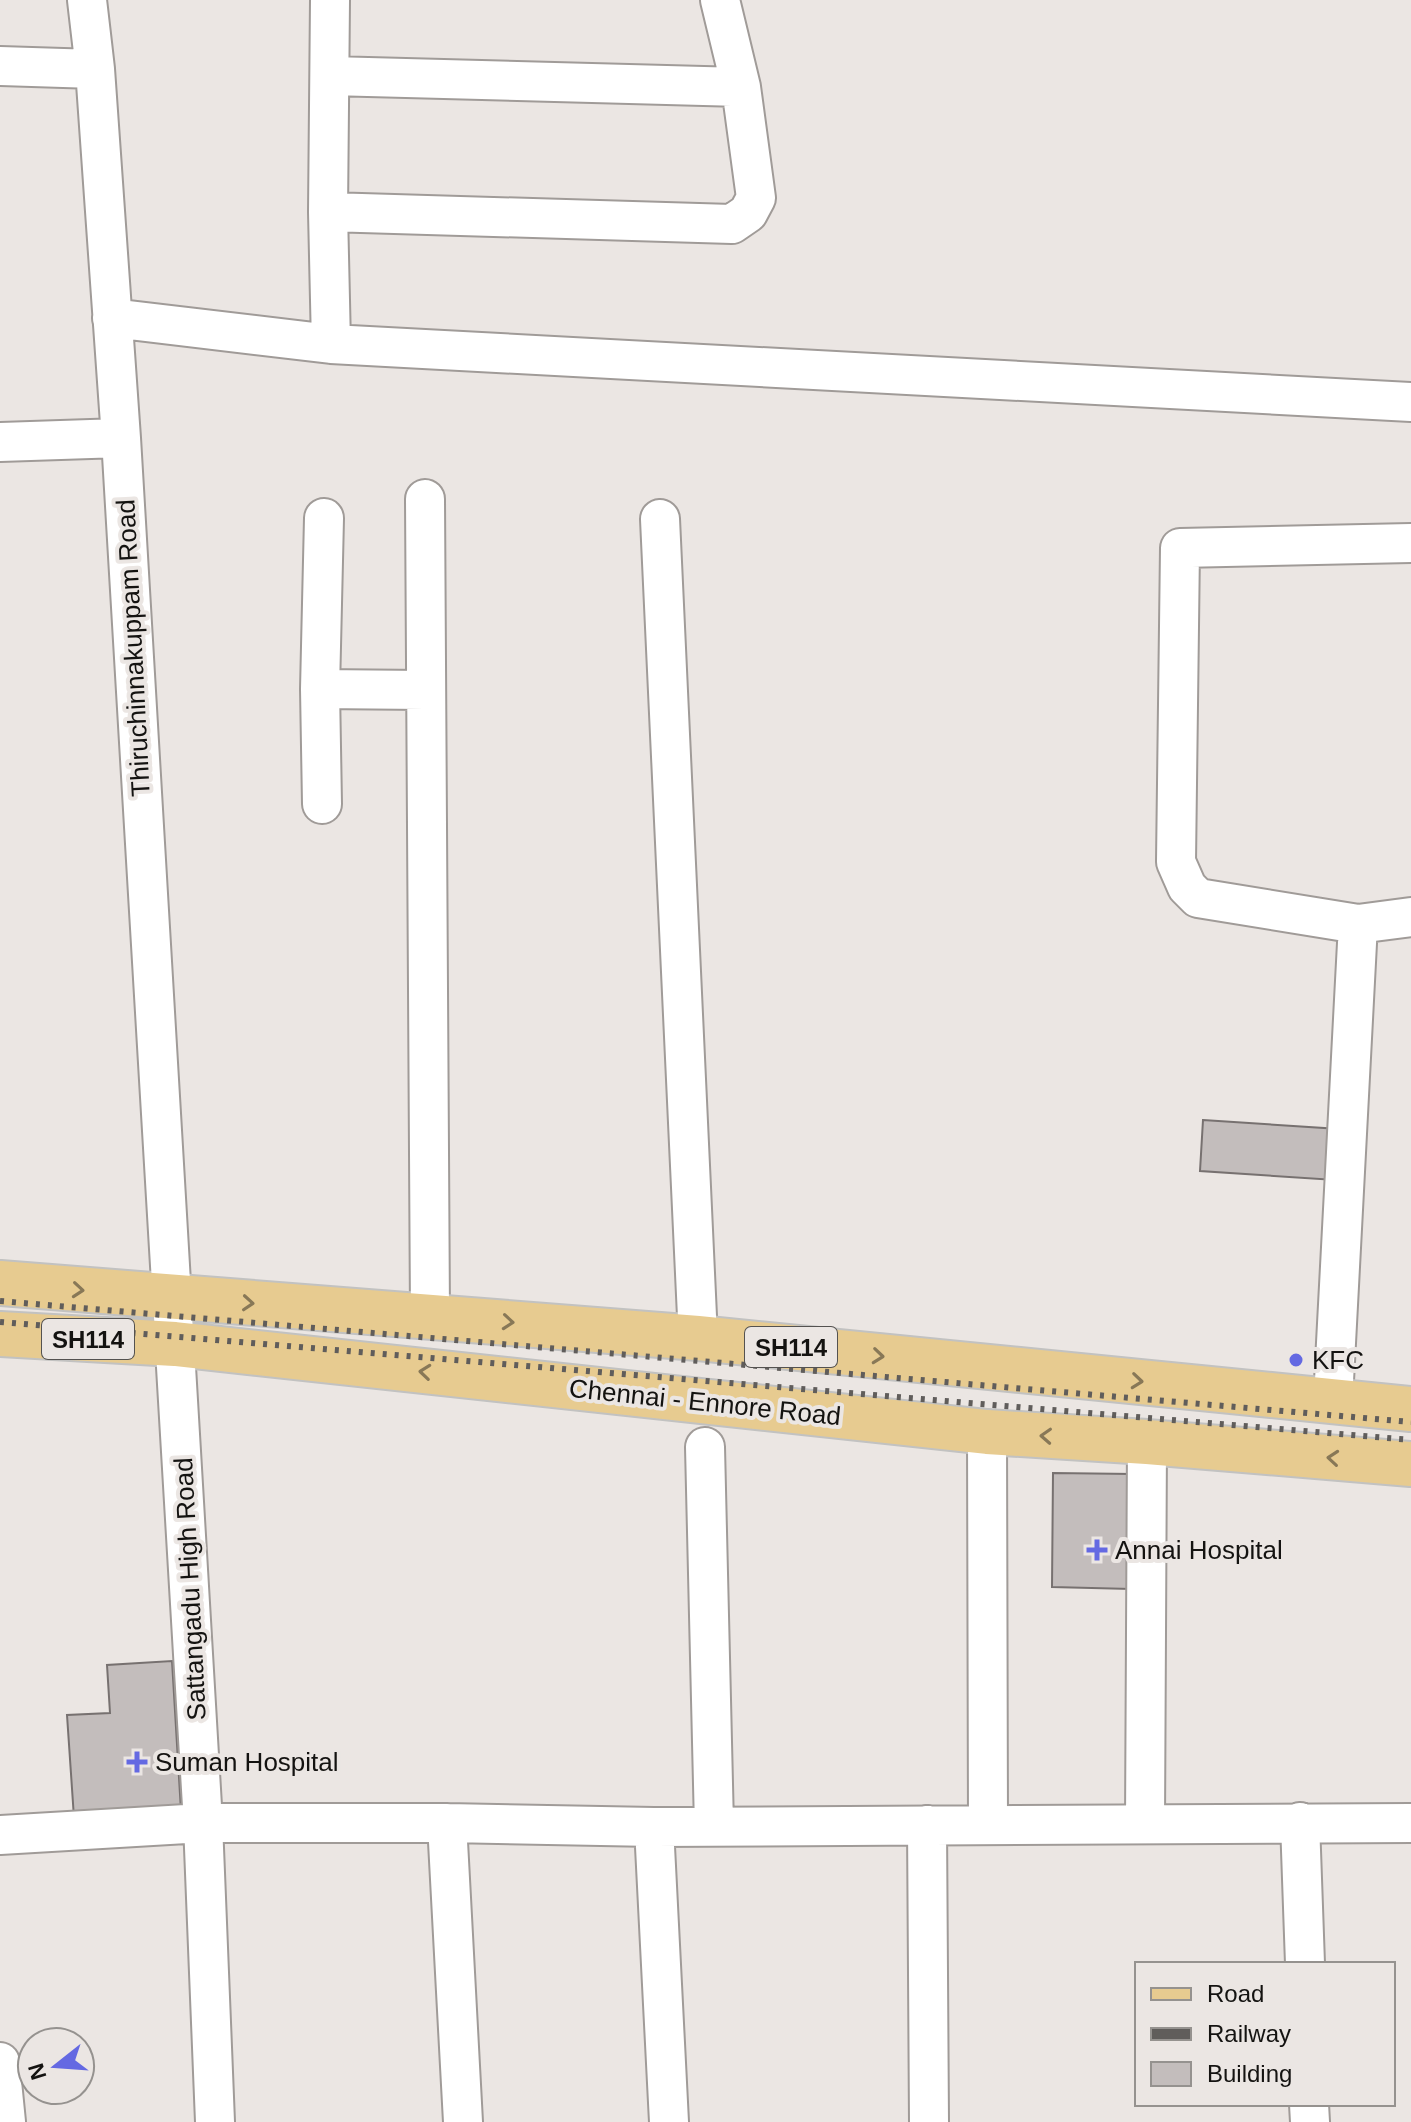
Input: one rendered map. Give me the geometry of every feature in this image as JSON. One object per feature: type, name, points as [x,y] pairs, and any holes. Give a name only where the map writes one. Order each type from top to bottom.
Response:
[{"type":"main road","name":"SH114","points":[[0,1283],[698,1338],[1411,1409]]},
{"type":"main road","name":"Chennai - Ennore Road","points":[[0,1334],[175,1344],[987,1432],[1411,1464]]},
{"type":"street","name":"Thiruchinnakuppam Road","points":[[87,0],[95,69],[121,438],[175,1344]]},
{"type":"street","points":[[330,0],[328,212],[331,344]]},
{"type":"street","points":[[328,212],[732,224],[748,213],[756,198],[741,87],[720,0]]},
{"type":"street","points":[[0,66],[95,69]]},
{"type":"street","points":[[330,76],[741,87]]},
{"type":"street","points":[[112,318],[331,344],[1411,402]]},
{"type":"street","points":[[0,442],[121,438]]},
{"type":"street","points":[[425,499],[430,1315]]},
{"type":"street","points":[[322,804],[320,689],[324,518]]},
{"type":"street","points":[[660,519],[698,1338]]},
{"type":"street","points":[[1411,543],[1180,548],[1176,862],[1187,887],[1198,898],[1358,924],[1411,917]]},
{"type":"street","points":[[320,689],[425,690]]},
{"type":"street","points":[[1333,1400],[1358,924]]},
{"type":"street","name":"Sattangadu High Road","points":[[175,1344],[203,1823],[215,2122]]},
{"type":"street","points":[[987,1432],[988,1825]]},
{"type":"street","points":[[1145,1823],[1147,1442]]},
{"type":"street","points":[[705,1447],[714,1826]]},
{"type":"street","points":[[1300,1822],[1305,1962]]},
{"type":"street","points":[[0,1835],[203,1823],[654,1827],[1411,1823]]},
{"type":"street","points":[[447,1823],[463,2122]]},
{"type":"street","points":[[927,1825],[929,2122]]},
{"type":"street","points":[[654,1827],[669,2122]]},
{"type":"street","points":[[0,2062],[6,2122]]},
{"type":"building","points":[[1203,1120],[1339,1129],[1335,1180],[1200,1171]]},
{"type":"building","points":[[1053,1473],[1133,1474],[1131,1589],[1052,1587]]},
{"type":"building","points":[[172,1661],[181,1811],[74,1818],[67,1715],[110,1713],[107,1665]]},
{"type":"railway","points":[[0,1301],[1411,1422]]},
{"type":"railway","points":[[0,1322],[1411,1440]]},
{"type":"place","name":"KFC","points":[[1296,1360]]},
{"type":"place","name":"Annai Hospital","points":[[1097,1550]]},
{"type":"place","name":"Suman Hospital","points":[[137,1762]]}]
